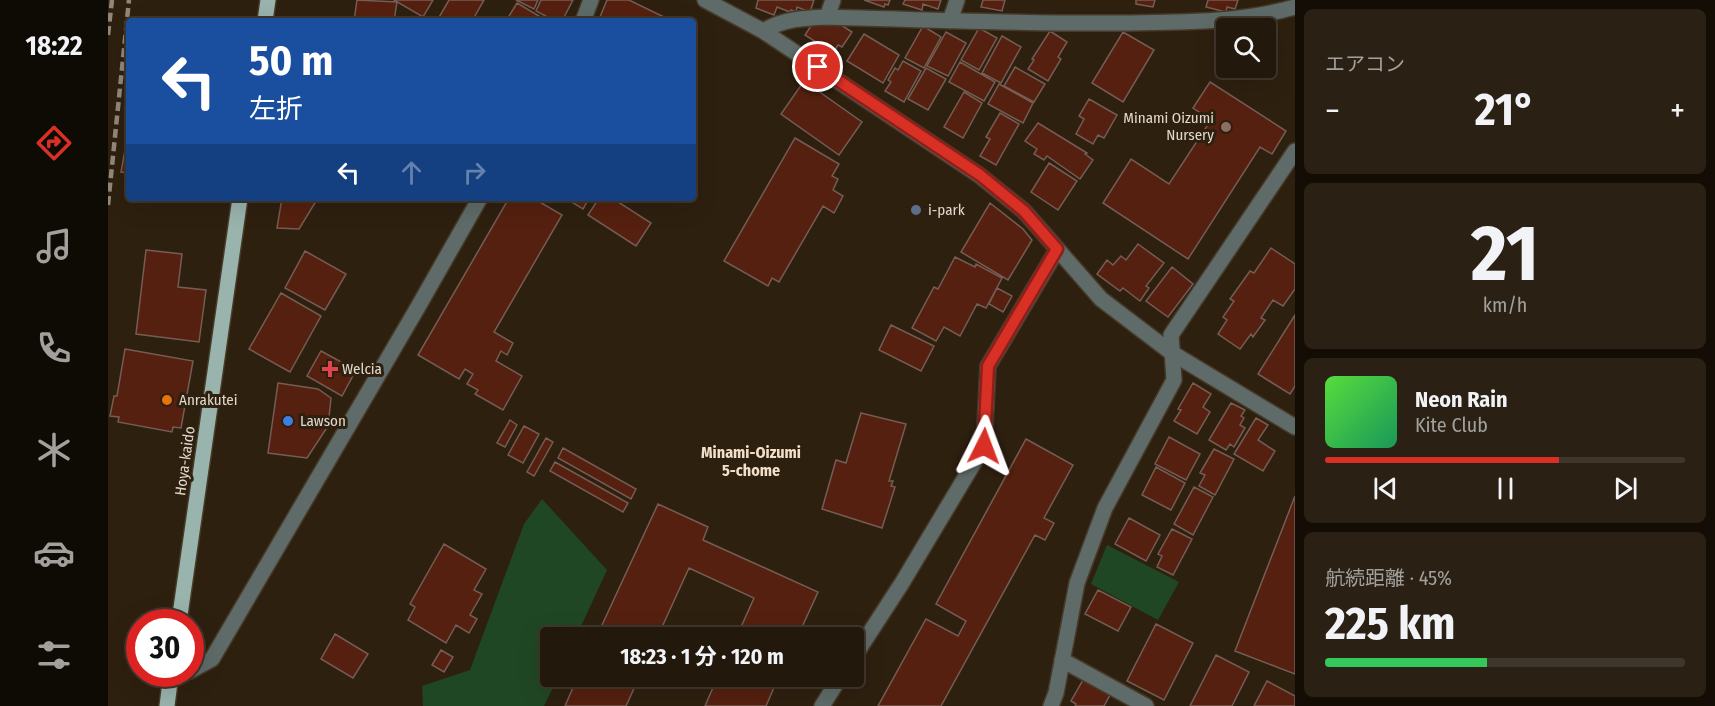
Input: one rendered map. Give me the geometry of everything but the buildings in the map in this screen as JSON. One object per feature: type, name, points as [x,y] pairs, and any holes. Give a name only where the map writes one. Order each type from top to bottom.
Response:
[{"type":"main road","points":[[265,18],[268,0]]},
{"type":"main road","name":"Hoya-kaido","points":[[181,609],[240,201]]},
{"type":"main road","points":[[167,706],[170,687]]},
{"type":"street","points":[[584,18],[591,0]]},
{"type":"street","points":[[705,0],[763,31],[980,175],[1024,211],[1101,299],[1172,353],[1295,427]]},
{"type":"street","points":[[828,17],[833,0]]},
{"type":"street","points":[[950,21],[957,0]]},
{"type":"street","points":[[763,31],[775,24],[795,19],[828,17],[1069,24],[1187,22],[1234,19],[1295,7]]},
{"type":"street","points":[[1051,706],[1056,693],[1077,583],[1105,508],[1174,380],[1171,334],[1295,151]]},
{"type":"street","points":[[204,663],[212,659],[478,201]]},
{"type":"street","points":[[864,642],[984,446],[988,366],[1057,249]]},
{"type":"street","points":[[1062,660],[1146,706]]},
{"type":"street","points":[[822,706],[834,687]]},
{"type":"green space","points":[[542,499],[607,570],[581,627],[540,627],[540,687],[553,687],[544,706],[423,706],[422,686],[470,670],[524,524]]},
{"type":"green space","points":[[1107,545],[1179,582],[1158,620],[1091,584]]},
{"type":"railway","points":[[108,35],[112,0]]},
{"type":"railway","points":[[127,18],[129,0]]},
{"type":"railway","points":[[108,205],[126,29]]},
{"type":"place","name":"Minami Oizumi Nursery","points":[[1226,127]]},
{"type":"place","name":"i-park","points":[[916,210]]},
{"type":"place","name":"Welcia","points":[[330,369]]},
{"type":"place","name":"Anrakutei","points":[[167,400]]},
{"type":"place","name":"Lawson","points":[[288,421]]},
{"type":"district","name":"Minami-Oizumi 5-chome","points":[[751,461]]},
{"type":"route","points":[[818,67],[980,175],[1024,211],[1057,249],[988,366],[984,446]]}]
